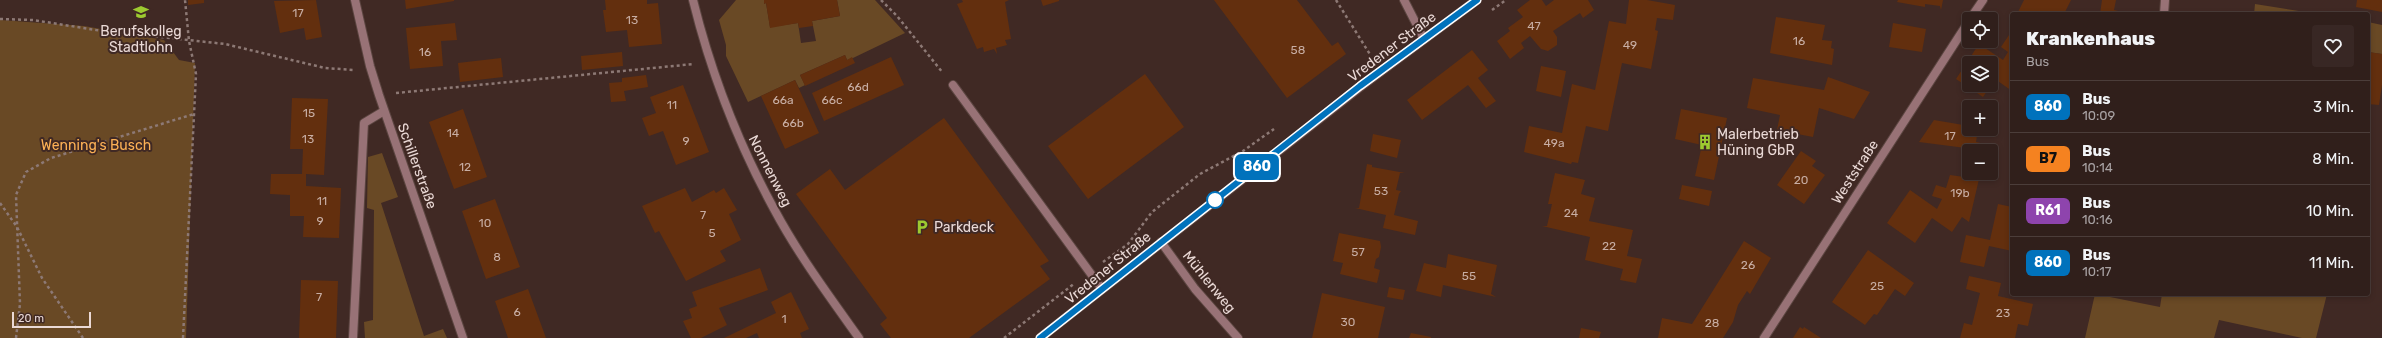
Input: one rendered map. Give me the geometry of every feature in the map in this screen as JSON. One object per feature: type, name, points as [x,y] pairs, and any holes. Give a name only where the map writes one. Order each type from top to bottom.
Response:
[{"type":"street","name":"Schillerstraße","points":[[355,0],[370,66],[384,111],[463,338]]},
{"type":"street","name":"Nonnenweg","points":[[693,0],[710,62],[744,152],[774,210],[810,267],[859,338]]},
{"type":"street","points":[[1404,0],[1424,39]]},
{"type":"street","name":"Vredener Straße","points":[[1040,338],[1360,86],[1477,0]]},
{"type":"street","name":"Weststraße","points":[[1975,12],[1983,0]]},
{"type":"street","points":[[2164,12],[2165,0]]},
{"type":"street","name":"Weststraße","points":[[1764,338],[1962,32]]},
{"type":"street","points":[[953,85],[1102,289]]},
{"type":"street","points":[[353,338],[364,123],[384,111]]},
{"type":"street","name":"Mühlenweg","points":[[1161,242],[1195,289],[1238,338]]},
{"type":"path","points":[[183,338],[196,74],[189,41],[185,0]]},
{"type":"path","points":[[881,0],[897,16],[953,85]]},
{"type":"path","points":[[1336,0],[1372,57]]},
{"type":"path","points":[[0,19],[32,20],[96,30],[225,44],[325,68],[349,71],[370,66]]},
{"type":"path","points":[[1366,61],[1378,52]]},
{"type":"path","points":[[379,95],[710,62]]},
{"type":"path","points":[[16,338],[20,304],[16,195],[26,172],[51,158],[194,114]]},
{"type":"path","points":[[1004,338],[1128,244],[1152,212],[1188,183],[1200,174],[1243,151],[1277,127]]},
{"type":"path","points":[[0,203],[17,227],[42,278],[83,338]]},
{"type":"green space","points":[[736,0],[764,0],[764,4],[766,3],[770,27],[798,23],[801,43],[816,41],[812,21],[840,16],[837,0],[875,0],[905,33],[853,58],[847,60],[845,55],[800,75],[805,85],[799,88],[795,80],[748,102],[726,56],[726,45],[719,20]]},
{"type":"green space","points":[[2255,4],[2305,12],[2254,12]]},
{"type":"green space","name":"Wenning's Busch","points":[[0,20],[84,26],[164,40],[179,60],[195,63],[186,338],[0,338]]},
{"type":"green space","points":[[2370,22],[2382,25],[2382,54],[2370,52]]},
{"type":"green space","points":[[382,153],[398,197],[381,203],[424,336],[443,329],[447,338],[365,338],[364,322],[373,320],[374,210],[367,208],[368,157]]},
{"type":"green space","points":[[2095,296],[2105,296],[2160,307],[2162,296],[2326,296],[2316,338],[2302,338],[2219,320],[2214,338],[2085,338]]},
{"type":"building","points":[[188,0],[204,0],[204,3],[188,5]]},
{"type":"building","points":[[316,0],[322,37],[306,40],[304,28],[280,33],[274,1]]},
{"type":"building","points":[[405,0],[454,0],[454,1],[406,9]]},
{"type":"building","points":[[605,0],[647,0],[647,4],[658,3],[662,44],[629,47],[627,30],[606,32],[603,10],[606,10]]},
{"type":"building","points":[[764,0],[837,0],[840,16],[812,21],[813,26],[799,28],[798,23],[770,28],[766,3],[764,4]]},
{"type":"building","points":[[962,0],[1009,0],[1005,2],[1011,39],[1005,40],[1007,45],[996,48],[997,54],[994,49],[984,52],[983,47],[977,49],[957,4],[963,2]]},
{"type":"building","points":[[1041,0],[1059,0],[1059,1],[1043,6]]},
{"type":"building","points":[[1214,0],[1297,0],[1332,46],[1338,42],[1346,54],[1287,98]]},
{"type":"building","points":[[1530,0],[1542,0],[1546,6],[1554,0],[1588,0],[1594,10],[1583,18],[1580,13],[1553,31],[1557,37],[1557,45],[1548,51],[1541,49],[1530,36],[1521,43],[1524,48],[1510,59],[1497,41],[1510,31],[1508,28],[1523,17],[1517,10]]},
{"type":"building","points":[[1629,0],[1647,0],[1675,5],[1673,20],[1657,18],[1655,30],[1658,31],[1651,69],[1622,63],[1608,131],[1586,126],[1578,163],[1572,162],[1571,164],[1524,152],[1529,126],[1562,133],[1572,84],[1595,90],[1609,21],[1626,24]]},
{"type":"building","points":[[1898,0],[1943,0],[1941,10],[1940,6],[1925,4],[1925,7],[1897,2]]},
{"type":"building","points":[[2024,0],[2071,0],[2065,12],[2018,12]]},
{"type":"building","points":[[2102,0],[2116,0],[2114,10],[2122,12],[2100,12]]},
{"type":"building","points":[[2357,0],[2382,0],[2382,12],[2356,7]]},
{"type":"building","points":[[1776,17],[1825,25],[1822,40],[1832,41],[1831,48],[1834,49],[1832,65],[1770,53]]},
{"type":"building","points":[[455,23],[457,40],[441,41],[443,66],[410,69],[406,28]]},
{"type":"building","points":[[1893,23],[1926,29],[1922,52],[1889,47]]},
{"type":"building","points":[[2009,35],[2010,35],[2010,90],[1998,81],[1998,57],[2003,60],[2008,52],[2001,47]]},
{"type":"building","points":[[1976,48],[1985,48],[1997,56],[1971,56]]},
{"type":"building","points":[[1472,50],[1488,70],[1478,78],[1496,101],[1486,108],[1468,85],[1422,120],[1407,100]]},
{"type":"building","points":[[622,52],[623,66],[582,70],[581,56]]},
{"type":"building","points":[[2370,52],[2382,54],[2382,85],[2379,105],[2370,104]]},
{"type":"building","points":[[845,55],[847,60],[852,57],[855,63],[805,86],[800,75]]},
{"type":"building","points":[[891,57],[904,85],[824,121],[812,93]]},
{"type":"building","points":[[501,58],[503,77],[460,82],[458,63]]},
{"type":"building","points":[[1541,66],[1566,71],[1561,97],[1536,91]]},
{"type":"building","points":[[1962,70],[1962,83],[1956,79]]},
{"type":"building","points":[[1145,74],[1184,127],[1088,199],[1048,146]]},
{"type":"building","points":[[646,75],[648,87],[624,91],[626,101],[611,102],[609,83],[622,82],[622,78]]},
{"type":"building","points":[[1828,77],[1870,92],[1854,119],[1819,108],[1813,137],[1777,130],[1780,115],[1747,108],[1753,78],[1824,90]]},
{"type":"building","points":[[795,80],[819,133],[785,149],[761,96]]},
{"type":"building","points":[[683,85],[709,152],[676,165],[663,131],[649,136],[642,118],[656,113],[650,97]]},
{"type":"building","points":[[1976,92],[1986,92],[1983,97]]},
{"type":"building","points":[[292,98],[328,99],[324,175],[306,174],[306,186],[341,188],[339,238],[303,237],[304,216],[290,216],[290,195],[270,194],[271,174],[302,174],[303,149],[290,149]]},
{"type":"building","points":[[463,109],[487,177],[454,189],[429,122]]},
{"type":"building","name":"Malerbetrieb Hüning GbR","points":[[1681,109],[1727,118],[1714,180],[1695,176],[1702,145],[1675,139]]},
{"type":"building","name":"Parkdeck","points":[[944,118],[1049,261],[1040,266],[1050,279],[969,338],[891,338],[880,324],[887,318],[796,194],[830,169],[845,190]]},
{"type":"building","points":[[1934,120],[1962,125],[1962,136],[1977,136],[1976,142],[1985,144],[1962,144],[1962,148],[1919,142]]},
{"type":"building","points":[[1373,134],[1401,140],[1397,158],[1370,151]]},
{"type":"building","points":[[1801,151],[1816,161],[1812,166],[1825,175],[1804,204],[1777,185]]},
{"type":"building","points":[[1367,164],[1372,165],[1372,167],[1405,173],[1400,173],[1396,190],[1401,191],[1394,215],[1418,221],[1415,235],[1383,228],[1386,215],[1355,208],[1359,208]]},
{"type":"building","points":[[1555,173],[1585,180],[1581,194],[1595,198],[1589,221],[1633,230],[1627,256],[1642,259],[1636,283],[1620,280],[1623,269],[1585,260],[1590,237],[1542,226],[1547,226],[1552,204],[1548,204]]},
{"type":"building","points":[[1950,175],[1962,177],[1962,180],[1979,180],[1969,222],[1962,217],[1952,232],[1932,218],[1915,243],[1887,223],[1910,190],[1937,209],[1942,199],[1932,196],[1936,185],[1946,188]]},
{"type":"building","points":[[1682,185],[1712,191],[1709,206],[1679,199]]},
{"type":"building","points":[[685,188],[692,202],[714,190],[716,193],[724,188],[737,210],[729,214],[741,240],[720,251],[726,261],[686,281],[659,231],[655,233],[642,206]]},
{"type":"building","points":[[495,199],[520,267],[486,279],[462,211]]},
{"type":"building","points":[[1998,204],[2010,207],[2010,251],[1989,246],[1984,267],[1960,262],[1966,235],[1990,240]]},
{"type":"building","points":[[1339,233],[1380,241],[1381,247],[1379,257],[1376,259],[1374,268],[1380,270],[1377,283],[1340,274],[1343,263],[1333,261]]},
{"type":"building","points":[[1744,241],[1771,258],[1750,294],[1747,291],[1738,305],[1733,322],[1723,338],[1658,338],[1662,318],[1692,324]]},
{"type":"building","points":[[1868,250],[1914,283],[1905,296],[1895,289],[1877,315],[1874,314],[1865,325],[1832,302]]},
{"type":"building","points":[[1448,254],[1497,265],[1491,294],[1496,297],[1443,285],[1441,297],[1416,291],[1424,263],[1446,268]]},
{"type":"building","points":[[760,268],[768,290],[719,308],[727,325],[701,338],[691,338],[683,321],[692,318],[689,309],[697,306],[692,292]]},
{"type":"building","points":[[1969,276],[2001,283],[1998,296],[2033,304],[2028,326],[2018,324],[2015,338],[1960,338],[1964,323],[1972,325],[1980,293],[1966,289]]},
{"type":"building","points":[[301,280],[338,281],[336,338],[299,338]]},
{"type":"building","points":[[1389,287],[1405,290],[1403,300],[1387,297]]},
{"type":"building","points":[[528,289],[546,338],[508,338],[495,301]]},
{"type":"building","points":[[791,292],[809,329],[800,333],[802,338],[759,338],[757,333],[746,338],[724,338],[776,313],[771,302]]},
{"type":"building","points":[[1322,293],[1385,307],[1378,338],[1312,338]]},
{"type":"building","points":[[1800,327],[1803,329],[1804,327],[1821,338],[1793,338]]},
{"type":"building","points":[[1581,328],[1601,332],[1599,338],[1579,338]]},
{"type":"building","points":[[1411,333],[1431,337],[1431,338],[1409,338]]},
{"type":"bus line","name":"860","points":[[1040,338],[1360,86],[1477,0]]},
{"type":"place","name":"Berufskolleg Stadtlohn","points":[[141,12]]},
{"type":"place","name":"Malerbetrieb Hüning GbR","points":[[1705,142]]},
{"type":"place","name":"Parkdeck","points":[[922,227]]}]
